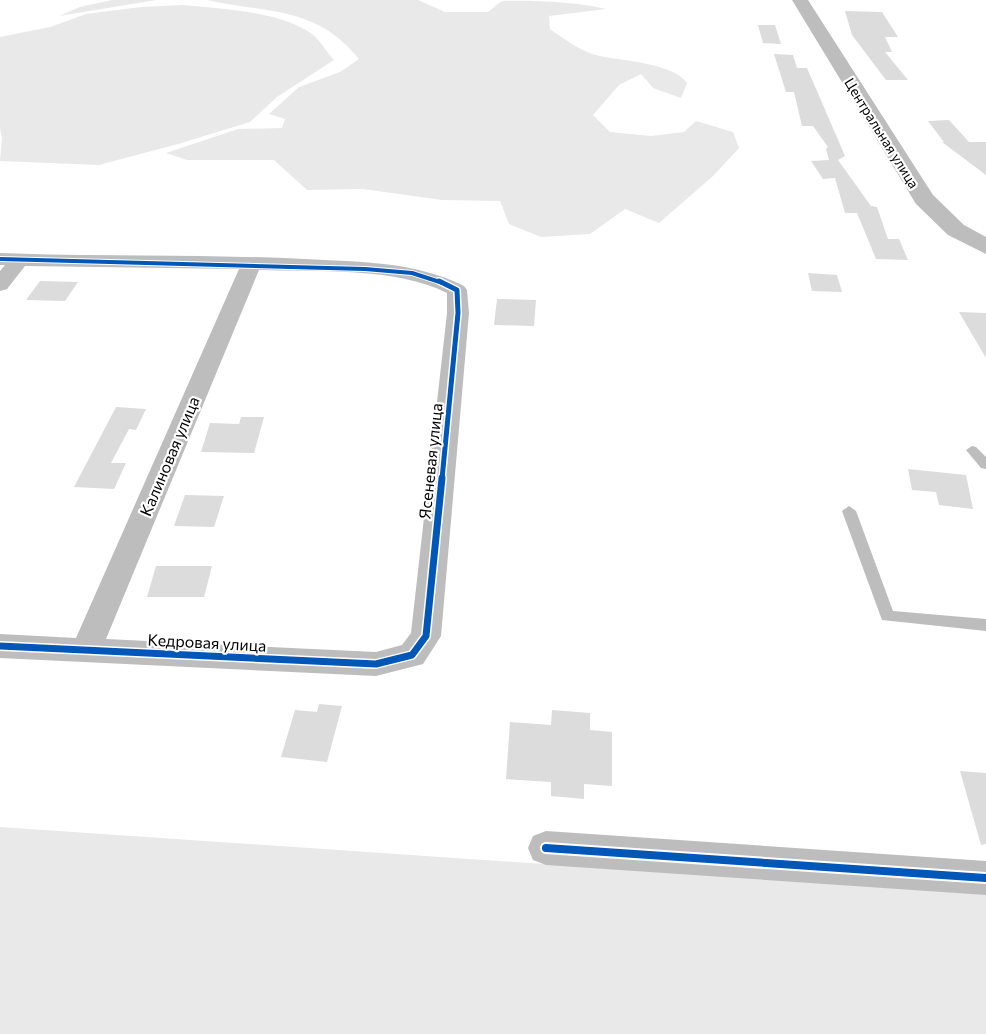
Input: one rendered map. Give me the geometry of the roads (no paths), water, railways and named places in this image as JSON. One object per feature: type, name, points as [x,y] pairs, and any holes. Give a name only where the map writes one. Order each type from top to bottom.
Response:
[{"type":"street","name":"Центральная улица","points":[[800,0],[918,192],[940,217],[986,247]]},
{"type":"street","points":[[0,285],[9,259],[252,262]]},
{"type":"street","name":"Ясеневая улица","points":[[252,262],[408,272],[435,277],[457,290],[458,313],[426,636],[412,655]]},
{"type":"street","name":"Калиновая улица","points":[[86,650],[252,262]]},
{"type":"street","name":"Кедровая улица","points":[[0,646],[376,664],[412,655]]},
{"type":"street","points":[[546,848],[986,878]]},
{"type":"lane","points":[[972,450],[986,465]]},
{"type":"lane","points":[[849,511],[887,616],[986,625]]}]
